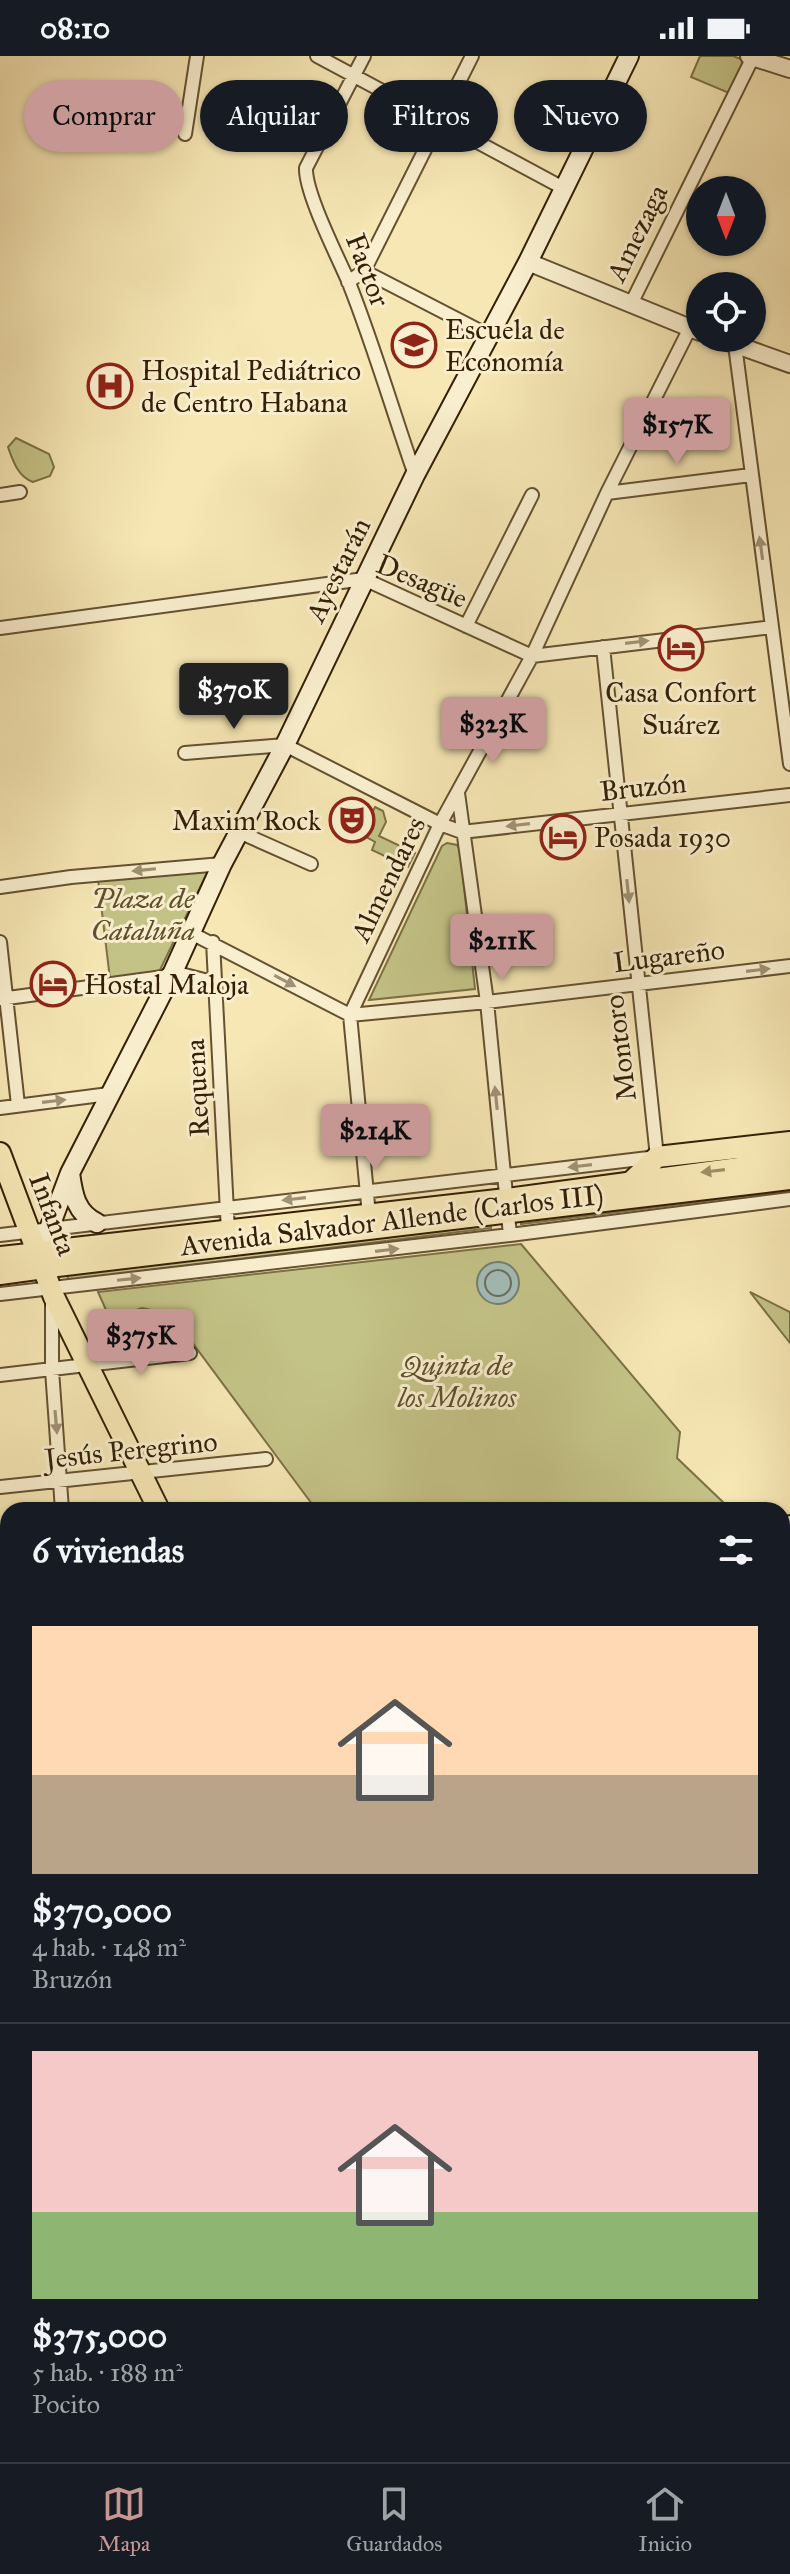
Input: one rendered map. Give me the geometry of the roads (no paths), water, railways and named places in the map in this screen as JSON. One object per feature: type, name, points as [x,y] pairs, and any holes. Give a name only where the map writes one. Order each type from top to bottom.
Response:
[{"type":"main road","name":"Ayestarán","points":[[39,1230],[173,972],[222,864],[285,745],[415,475],[528,262],[629,56]]},
{"type":"main road","points":[[632,1181],[657,1157],[790,1142]]},
{"type":"main road","name":"Infanta","points":[[0,1153],[39,1230],[42,1262],[51,1288],[155,1502]]},
{"type":"main road","points":[[70,1173],[75,1201],[85,1216],[97,1223]]},
{"type":"main road","name":"Avenida Salvador Allende (Carlos III)","points":[[0,1274],[42,1262],[228,1231],[369,1215],[508,1216],[632,1181],[789,1180]]},
{"type":"main road","name":"Avenida Salvador Allende (Carlos III)","points":[[0,1257],[42,1262],[508,1216],[789,1180]]},
{"type":"street","points":[[185,134],[197,56]]},
{"type":"street","points":[[317,56],[364,80]]},
{"type":"street","points":[[354,75],[364,56]]},
{"type":"street","points":[[460,80],[472,56]]},
{"type":"street","points":[[752,56],[790,69]]},
{"type":"street","name":"Amezaga","points":[[631,304],[752,56]]},
{"type":"street","name":"Factor","points":[[354,75],[306,168],[306,174],[348,282],[415,475]]},
{"type":"street","points":[[348,282],[364,271],[424,152]]},
{"type":"street","points":[[498,152],[565,189]]},
{"type":"street","points":[[528,262],[686,326]]},
{"type":"street","points":[[364,271],[488,335]]},
{"type":"street","name":"Almendares","points":[[350,1015],[440,824],[532,656],[607,493],[686,347]]},
{"type":"street","points":[[736,352],[790,764]]},
{"type":"street","points":[[755,352],[790,364]]},
{"type":"street","points":[[607,493],[751,475]]},
{"type":"street","points":[[0,495],[20,492]]},
{"type":"street","points":[[466,626],[532,495]]},
{"type":"street","name":"Desagüe","points":[[0,628],[364,579],[532,656]]},
{"type":"street","points":[[532,656],[772,627]]},
{"type":"street","name":"Montoro","points":[[603,647],[657,1157]]},
{"type":"street","points":[[185,753],[285,745]]},
{"type":"street","name":"Bruzón","points":[[285,745],[440,824],[462,832],[790,795]]},
{"type":"street","points":[[458,793],[487,1002],[508,1216]]},
{"type":"street","points":[[239,832],[311,864]]},
{"type":"street","points":[[0,887],[71,877],[222,864]]},
{"type":"street","points":[[191,933],[350,1015],[369,1215]]},
{"type":"street","points":[[0,942],[18,1105]]},
{"type":"street","name":"Requena","points":[[213,942],[228,1231]]},
{"type":"street","name":"Lugareño","points":[[350,1015],[790,966]]},
{"type":"street","points":[[4,998],[163,977],[173,972],[216,983]]},
{"type":"street","points":[[0,1108],[109,1094]]},
{"type":"street","name":"Avenida Salvador Allende (Carlos III)","points":[[0,1235],[657,1157]]},
{"type":"street","name":"Avenida Salvador Allende (Carlos III)","points":[[0,1294],[508,1216]]},
{"type":"street","points":[[51,1288],[52,1370],[61,1502]]},
{"type":"street","points":[[0,1375],[190,1353]]},
{"type":"street","name":"Jesús Peregrino","points":[[0,1487],[266,1459]]},
{"type":"water","points":[[498,1262],[513,1268],[519,1283],[513,1298],[498,1304],[483,1298],[477,1283],[483,1268]]},
{"type":"place","name":"Escuela de Economía","points":[[414,345]]},
{"type":"place","name":"Hospital Pediátrico de Centro Habana","points":[[110,386]]},
{"type":"place","name":"Casa Confort Suárez","points":[[681,648]]},
{"type":"place","name":"Maxim Rock","points":[[352,820]]},
{"type":"place","name":"Posada 1930","points":[[563,837]]},
{"type":"place","name":"Hostal Maloja","points":[[53,984]]},
{"type":"park label","name":"Plaza de Cataluña","points":[[143,914]]},
{"type":"park label","name":"Quinta de los Molinos","points":[[457,1381]]}]
